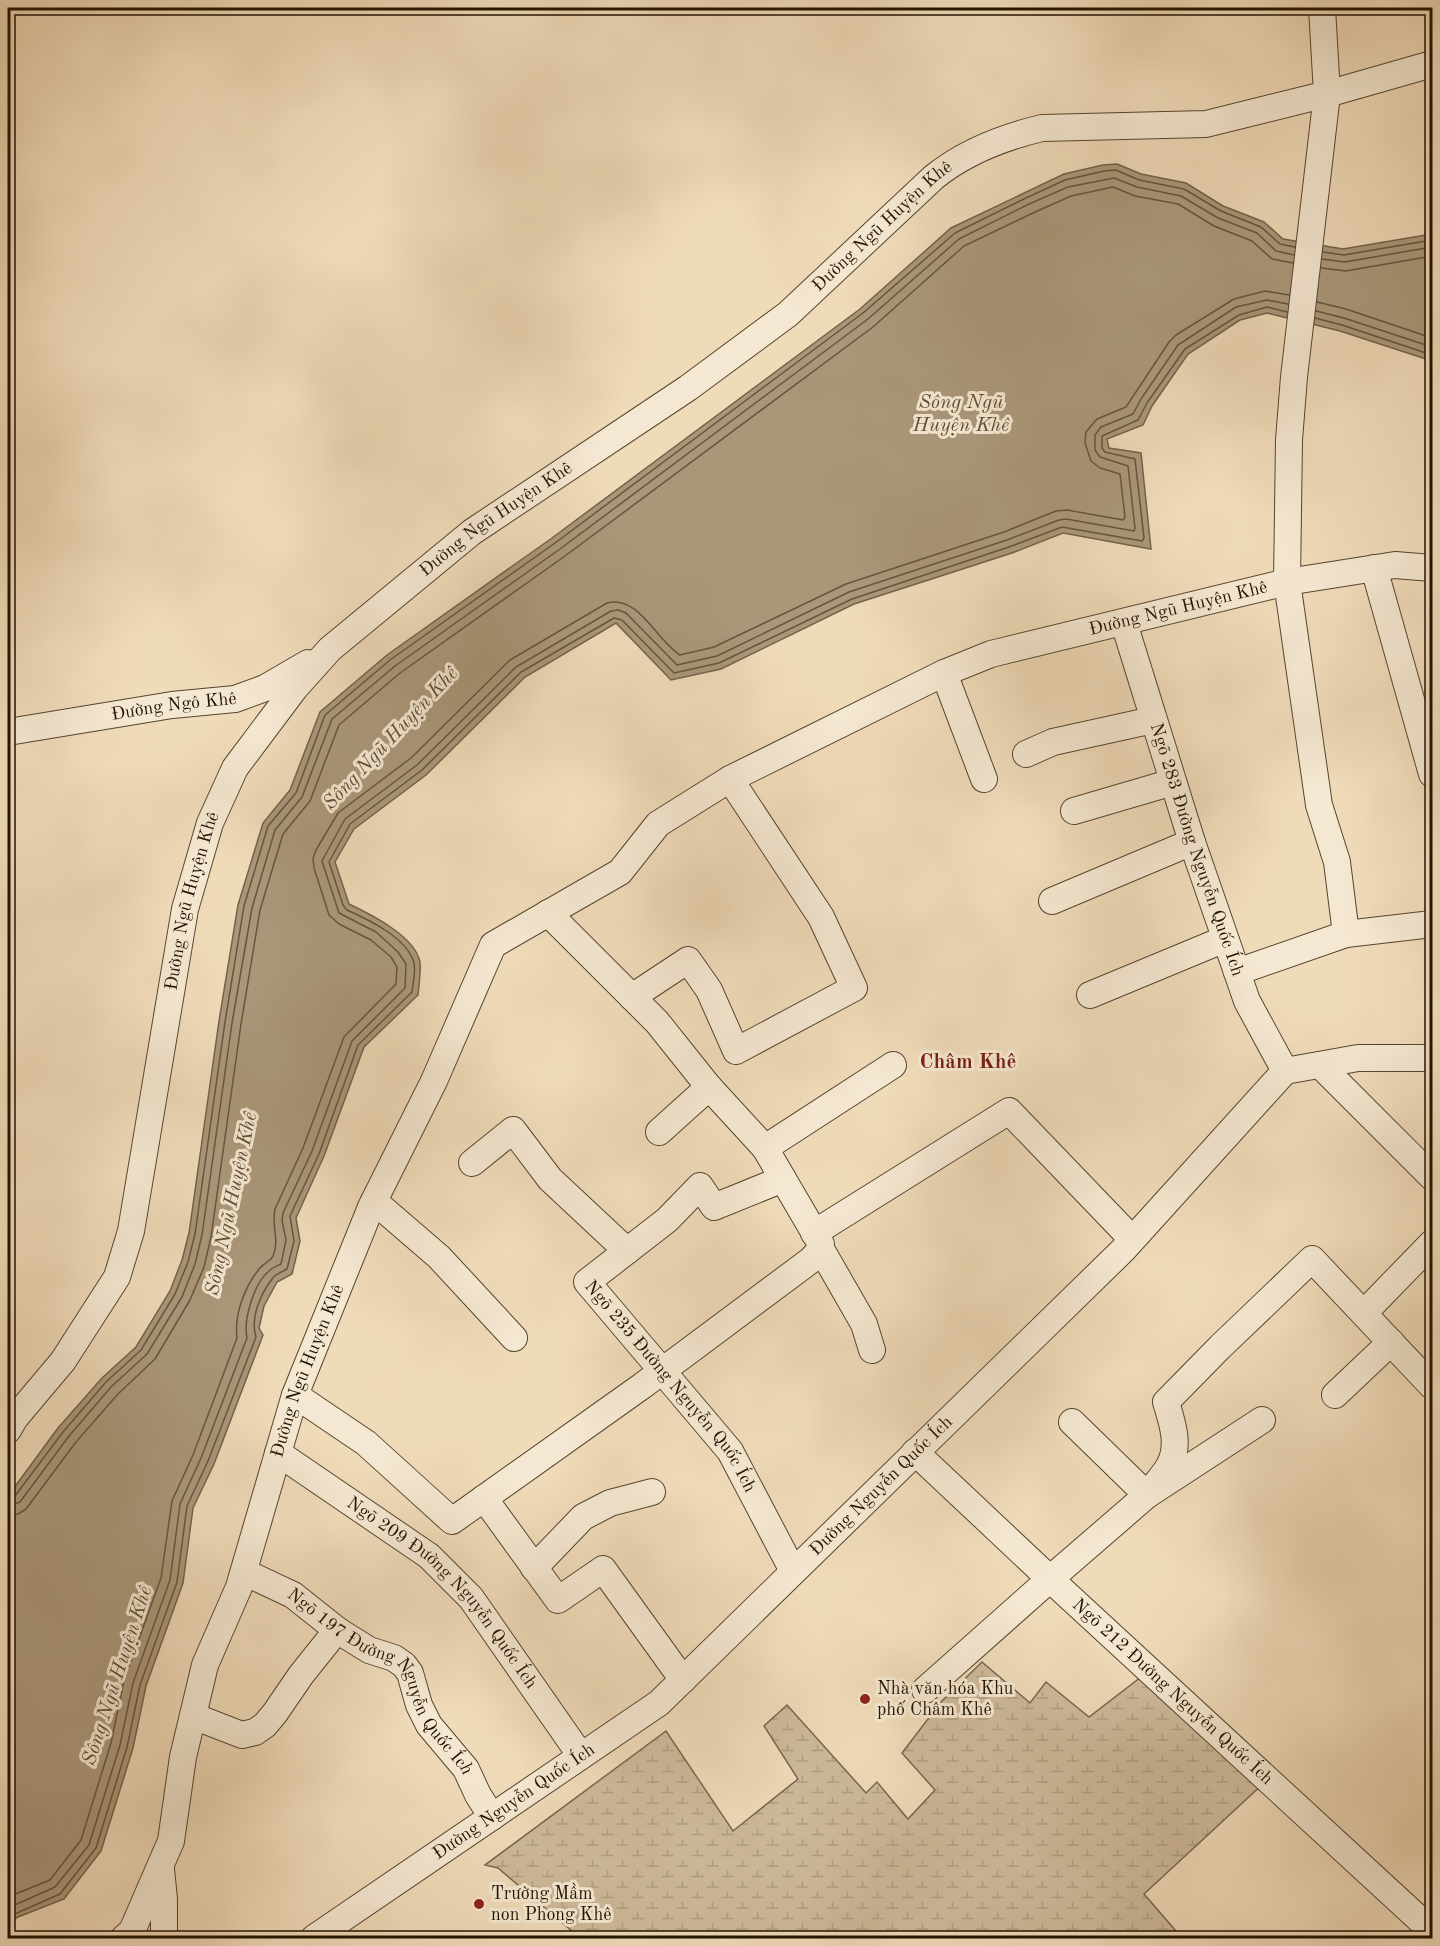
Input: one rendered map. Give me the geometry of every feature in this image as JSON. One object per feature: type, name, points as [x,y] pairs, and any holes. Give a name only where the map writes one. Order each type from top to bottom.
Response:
[{"type":"street","points":[[1322,8],[1327,94],[1315,215],[1294,377],[1289,440],[1287,582],[1319,805],[1337,862],[1346,934]]},
{"type":"street","name":"Đường Ngũ Huyện Khê","points":[[8,1430],[15,1418],[63,1361],[117,1277],[131,1231],[185,909],[210,823],[235,768],[295,688],[330,649],[472,532],[688,388],[788,314],[952,162],[1020,133],[1042,128],[1206,124],[1327,94],[1432,64]]},
{"type":"street","name":"Đường Ngũ Huyện Khê","points":[[124,1938],[132,1931],[171,1841],[183,1757],[205,1665],[244,1572],[295,1395],[374,1201],[434,1081],[493,945],[620,872],[658,824],[730,779],[944,673],[991,654],[1287,582],[1395,565],[1432,568]]},
{"type":"street","points":[[1374,568],[1432,774]]},
{"type":"street","name":"Ngõ 283 Đường Nguyễn Quốc Ích","points":[[1124,623],[1192,842],[1247,1002],[1285,1071]]},
{"type":"street","name":"Đường Ngô Khê","points":[[8,732],[172,705],[235,699],[265,688],[330,649]]},
{"type":"street","points":[[944,673],[984,779]]},
{"type":"street","points":[[1026,754],[1053,742],[1153,720]]},
{"type":"street","points":[[632,997],[688,960],[709,990],[736,1051],[854,988],[821,917],[730,779]]},
{"type":"street","points":[[1074,811],[1173,782]]},
{"type":"street","points":[[1052,901],[1192,842]]},
{"type":"street","points":[[548,913],[657,1022],[709,1087],[765,1148],[864,1324],[872,1350]]},
{"type":"street","points":[[1237,972],[1346,934],[1432,924]]},
{"type":"street","points":[[1090,994],[1225,939]]},
{"type":"street","points":[[1285,1071],[1358,1058],[1432,1058]]},
{"type":"street","points":[[765,1148],[892,1065]]},
{"type":"street","points":[[1320,1065],[1432,1177]]},
{"type":"street","name":"Đường Nguyễn Quốc Ích","points":[[314,1938],[659,1703],[1132,1239],[1285,1071]]},
{"type":"street","points":[[659,1131],[709,1087]]},
{"type":"street","points":[[295,1395],[366,1443],[452,1521],[662,1371],[811,1260],[818,1241],[1009,1111],[1132,1239]]},
{"type":"street","points":[[472,1163],[513,1130],[550,1179],[627,1251],[667,1220],[700,1186],[714,1207],[783,1179]]},
{"type":"street","points":[[374,1201],[439,1257],[514,1338]]},
{"type":"street","points":[[1364,1313],[1432,1243]]},
{"type":"street","name":"Ngõ 235 Đường Nguyễn Quốc Ích","points":[[627,1251],[587,1282],[730,1451],[793,1571]]},
{"type":"street","points":[[1147,1496],[1170,1465],[1174,1452],[1174,1425],[1166,1402],[1312,1258],[1432,1386]]},
{"type":"street","points":[[1335,1395],[1391,1342]]},
{"type":"street","points":[[925,1690],[1050,1578],[1147,1496],[1262,1420]]},
{"type":"street","points":[[1072,1422],[1147,1496]]},
{"type":"street","name":"Ngõ 212 Đường Nguyễn Quốc Ích","points":[[915,1452],[1432,1931]]},
{"type":"street","name":"Ngõ 209 Đường Nguyễn Quốc Ích","points":[[278,1453],[429,1556],[471,1598],[581,1756]]},
{"type":"street","points":[[534,1568],[584,1517],[610,1503],[652,1492]]},
{"type":"street","points":[[484,1498],[558,1600],[603,1569],[683,1680]]},
{"type":"street","name":"Ngõ 197 Đường Nguyễn Quốc Ích","points":[[244,1572],[293,1595],[337,1630],[369,1650],[394,1658],[404,1665],[410,1673],[419,1705],[429,1725],[466,1768],[478,1795],[492,1817]]},
{"type":"street","points":[[193,1716],[242,1735],[255,1732],[265,1725],[275,1713],[301,1675],[337,1630]]},
{"type":"street","points":[[160,1865],[164,1899],[164,1938]]},
{"type":"green space","points":[[982,1662],[1030,1703],[1046,1682],[1089,1717],[1145,1674],[1265,1782],[1144,1894],[1182,1938],[580,1938],[498,1868],[485,1865],[666,1731],[733,1831],[798,1779],[764,1726],[787,1705],[866,1793],[877,1782],[908,1819],[935,1790],[902,1753],[941,1702]]},
{"type":"water","name":"Sông Ngũ Huyện Khê","points":[[1117,164],[1141,174],[1186,183],[1223,206],[1264,222],[1283,239],[1343,249],[1426,235],[1432,231],[1432,361],[1340,331],[1267,313],[1240,320],[1188,354],[1152,406],[1143,425],[1107,439],[1109,448],[1141,453],[1151,549],[1063,533],[1012,553],[854,604],[721,669],[671,680],[616,623],[525,677],[426,775],[354,829],[335,862],[349,904],[390,927],[410,943],[420,962],[418,995],[364,1047],[324,1156],[296,1218],[300,1241],[292,1274],[277,1282],[264,1306],[259,1328],[263,1335],[214,1464],[193,1508],[183,1583],[146,1686],[133,1748],[101,1851],[64,1899],[18,1917],[8,1924],[8,1496],[58,1428],[102,1378],[136,1347],[170,1291],[189,1233],[238,905],[263,823],[290,790],[320,712],[387,655],[552,538],[860,309],[951,228],[1064,174]]},
{"type":"place","name":"Nhà văn hóa Khu phố Châm Khê","points":[[865,1699]]},
{"type":"place","name":"Trường Mầm non Phong Khê","points":[[479,1904]]},
{"type":"district","name":"Châm Khê","points":[[968,1062]]}]
